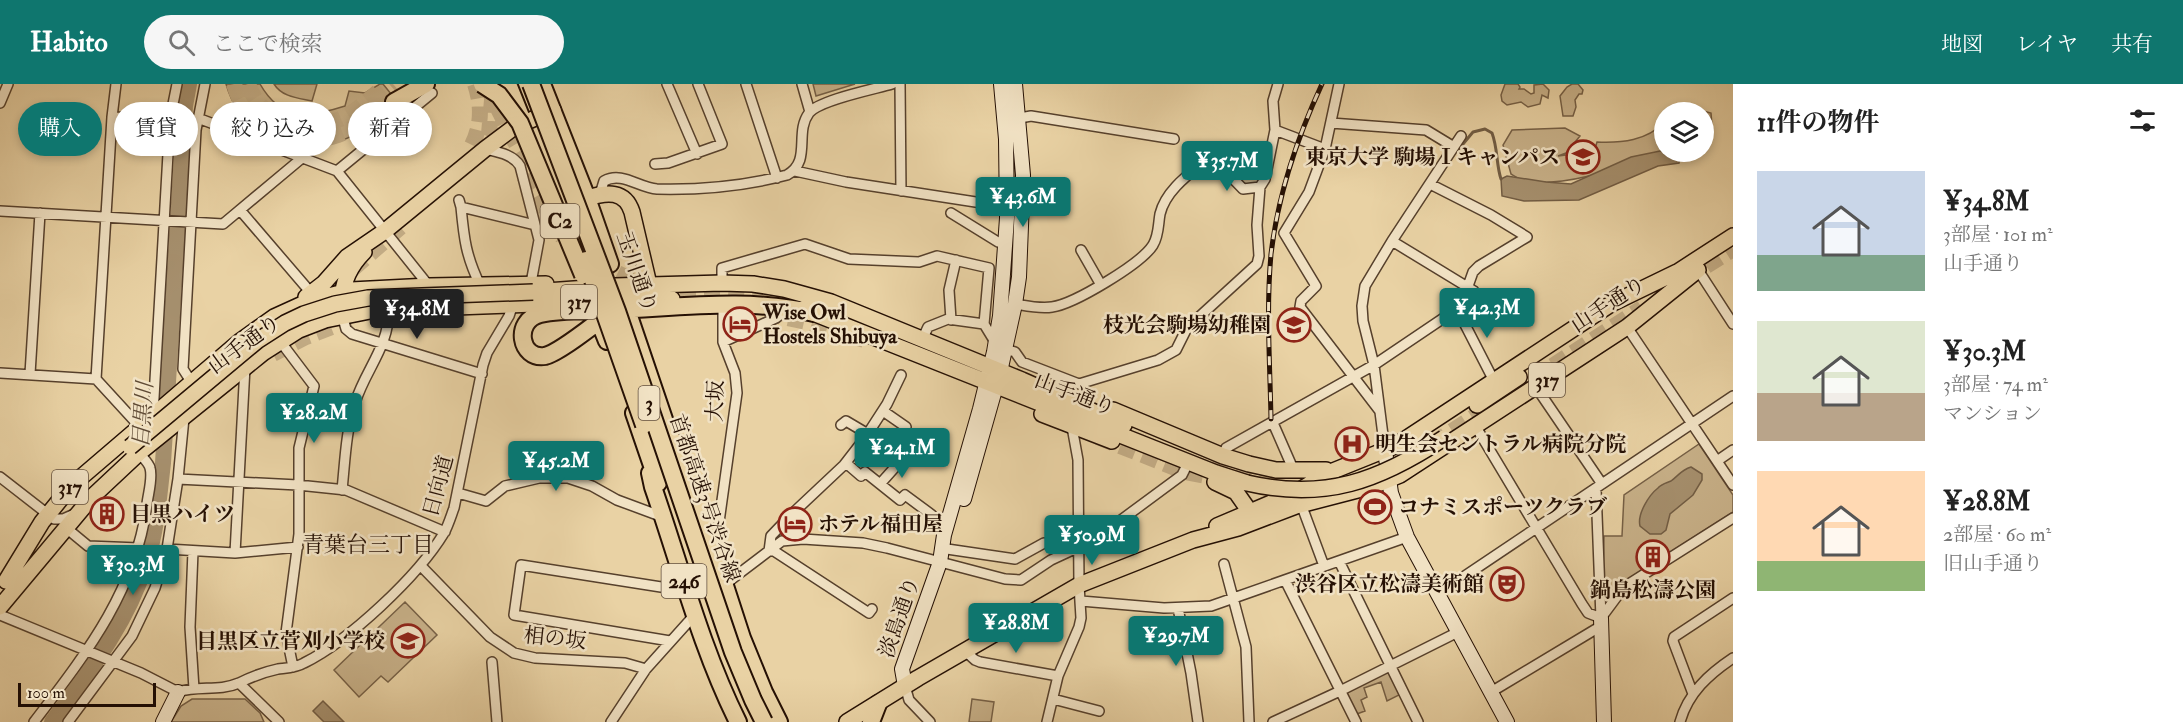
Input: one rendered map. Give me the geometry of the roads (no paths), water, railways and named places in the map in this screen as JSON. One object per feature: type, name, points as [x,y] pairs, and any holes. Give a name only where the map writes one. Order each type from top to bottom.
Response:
[{"type":"highway","points":[[390,100],[402,84]]},
{"type":"highway","points":[[390,100],[409,84]]},
{"type":"highway","name":"C2","points":[[482,84],[500,95],[520,123],[594,301],[612,334]]},
{"type":"highway","name":"246","points":[[508,84],[643,437],[658,483]]},
{"type":"highway","name":"首都高速3号渋谷線","points":[[519,84],[574,228],[665,482],[726,665],[751,722]]},
{"type":"highway","name":"首都高速3号渋谷線","points":[[531,84],[617,311],[733,652],[764,722]]},
{"type":"highway","points":[[540,84],[555,119],[634,346],[653,417]]},
{"type":"highway","name":"玉川通り","points":[[540,84],[593,196],[610,264],[683,477]]},
{"type":"highway","points":[[390,100],[429,88]]},
{"type":"highway","points":[[599,321],[544,356],[534,354],[526,347],[522,336],[528,321],[539,315],[723,296],[814,313]]},
{"type":"highway","name":"246","points":[[667,429],[688,475],[724,585],[764,692],[779,722]]},
{"type":"highway","name":"246","points":[[643,437],[653,487],[721,684],[738,722]]},
{"type":"highway","points":[[871,722],[878,704]]},
{"type":"main road","points":[[994,377],[1000,346],[1008,207],[1001,84]]},
{"type":"main road","points":[[1000,346],[1015,304],[1019,277],[1023,205],[1015,84]]},
{"type":"main road","name":"山手通り","points":[[342,315],[335,293],[355,261],[386,231],[485,149],[513,128],[553,110]]},
{"type":"main road","points":[[593,196],[619,195],[628,201],[651,292]]},
{"type":"main road","name":"山手通り","points":[[283,312],[312,294],[347,257],[386,231]]},
{"type":"main road","name":"山手通り","points":[[1441,434],[1733,236]]},
{"type":"main road","name":"山手通り","points":[[532,288],[615,286],[651,292],[759,300],[814,313],[994,377],[1248,479],[1290,481],[1320,480],[1350,475],[1390,460],[1441,434],[1733,249]]},
{"type":"main road","name":"317","points":[[847,722],[1079,585],[1192,540],[1238,528],[1299,505],[1362,490],[1411,469],[1627,327],[1698,270]]},
{"type":"main road","name":"317","points":[[1192,540],[1228,520],[1297,492],[1328,473],[1385,451],[1611,304],[1677,272]]},
{"type":"main road","points":[[331,275],[328,288],[335,293]]},
{"type":"main road","points":[[188,386],[247,336],[283,312],[335,293],[374,288],[429,286],[480,285],[532,288]]},
{"type":"main road","name":"山手通り","points":[[723,296],[768,286],[808,295],[922,340],[994,377],[1022,380],[1248,479]]},
{"type":"main road","name":"317","points":[[3,584],[68,504],[134,450],[257,341],[285,323],[335,303],[368,298],[532,288]]},
{"type":"main road","name":"山手通り","points":[[181,418],[280,341],[308,327],[342,315],[389,308],[513,304],[651,292]]},
{"type":"main road","name":"317","points":[[994,377],[1014,401],[1072,427],[1236,492],[1250,512],[1256,515],[1288,503],[1299,505]]},
{"type":"main road","name":"淡島通り","points":[[905,686],[902,669],[940,562],[947,549],[977,457],[994,377]]},
{"type":"main road","name":"淡島通り","points":[[940,562],[944,535],[994,377]]},
{"type":"main road","name":"317","points":[[1022,380],[1046,384],[1223,456],[1266,468],[1294,471],[1326,470],[1328,473]]},
{"type":"main road","name":"317","points":[[0,607],[56,520],[72,485],[188,386]]},
{"type":"main road","name":"317","points":[[56,520],[92,497],[134,450],[155,440],[181,418]]},
{"type":"main road","points":[[1385,451],[1395,506],[1407,537],[1507,722]]},
{"type":"main road","points":[[1601,622],[1604,722]]},
{"type":"main road","points":[[163,722],[178,692]]},
{"type":"street","points":[[0,103],[8,84]]},
{"type":"street","points":[[96,378],[116,84]]},
{"type":"street","points":[[174,102],[177,84]]},
{"type":"street","points":[[198,113],[205,84]]},
{"type":"street","points":[[667,84],[697,154]]},
{"type":"street","points":[[655,164],[664,164],[722,144],[698,84]]},
{"type":"street","points":[[746,84],[777,178]]},
{"type":"street","points":[[802,84],[810,112]]},
{"type":"street","points":[[795,171],[801,153],[804,122],[810,112],[827,102],[892,84]]},
{"type":"street","points":[[900,84],[901,191]]},
{"type":"street","points":[[723,296],[722,268],[805,244],[849,259],[919,262],[937,256],[989,268],[984,324],[1000,346],[1016,352],[1022,362],[1079,384],[1168,355],[1176,350],[1187,328],[1257,264],[1260,187],[1265,179],[1275,130],[1273,101],[1278,84]]},
{"type":"street","points":[[1339,84],[1324,149],[1309,192],[1284,233],[1316,285],[1301,301],[1300,308],[1379,410]]},
{"type":"street","points":[[337,171],[429,88]]},
{"type":"street","points":[[1004,121],[1031,116],[1174,139]]},
{"type":"street","points":[[198,121],[203,120],[337,171],[429,286]]},
{"type":"street","points":[[1331,123],[1426,130],[1454,147]]},
{"type":"street","points":[[1275,130],[1324,149]]},
{"type":"street","points":[[1385,451],[1374,365],[1363,321],[1362,296],[1370,277],[1392,241],[1461,136]]},
{"type":"street","points":[[485,149],[516,160],[520,166],[539,240],[532,288]]},
{"type":"street","points":[[155,414],[170,156]]},
{"type":"street","points":[[188,386],[183,369],[194,156]]},
{"type":"street","points":[[1015,304],[1053,307],[1065,304],[1101,285],[1147,253],[1157,236],[1160,214],[1167,198],[1175,187],[1211,156],[1243,189],[1260,187]]},
{"type":"street","points":[[0,211],[223,224],[302,158]]},
{"type":"street","points":[[593,196],[604,182],[612,179],[630,180],[656,189],[715,188],[777,178],[795,171],[810,176],[1008,207]]},
{"type":"street","points":[[1430,184],[1491,215],[1527,237],[1479,266],[1473,272],[1468,286]]},
{"type":"street","points":[[480,285],[464,244],[460,204],[535,225]]},
{"type":"street","points":[[240,210],[312,294]]},
{"type":"street","points":[[30,374],[40,213]]},
{"type":"street","points":[[951,213],[998,242],[1006,243]]},
{"type":"street","points":[[1223,456],[1226,448],[1374,365],[1456,309],[1474,291],[1392,241]]},
{"type":"street","points":[[1081,250],[1101,285]]},
{"type":"street","points":[[951,320],[949,290],[956,260]]},
{"type":"street","points":[[1698,270],[1733,324]]},
{"type":"street","name":"大坂","points":[[708,539],[718,530],[737,393],[735,373],[723,342],[723,296]]},
{"type":"street","name":"日向道","points":[[178,692],[194,689],[223,689],[275,670],[303,664],[356,628],[421,566],[445,532],[454,508],[487,353],[507,320],[513,304]]},
{"type":"street","points":[[342,490],[353,409],[383,344],[389,321],[389,308]]},
{"type":"street","points":[[723,342],[776,318],[788,308]]},
{"type":"street","points":[[1456,309],[1494,381]]},
{"type":"street","points":[[342,315],[348,332],[482,374]]},
{"type":"street","points":[[922,340],[928,327],[951,320],[984,324]]},
{"type":"street","points":[[1627,327],[1733,485]]},
{"type":"street","points":[[280,341],[314,386],[299,448],[298,547],[286,633],[293,667]]},
{"type":"street","points":[[235,552],[245,367]]},
{"type":"street","points":[[0,373],[96,378],[140,427]]},
{"type":"street","points":[[769,551],[771,536],[846,463],[868,434],[883,411],[901,375]]},
{"type":"street","points":[[1536,387],[1599,487],[1601,622]]},
{"type":"street","points":[[1438,594],[1733,396]]},
{"type":"street","points":[[883,411],[906,427]]},
{"type":"street","points":[[68,722],[132,636],[155,588],[167,549],[178,479],[181,418]]},
{"type":"street","points":[[841,425],[846,421],[868,434]]},
{"type":"street","points":[[1273,423],[1294,471]]},
{"type":"street","points":[[1047,722],[1058,676],[1079,627],[1081,601],[1078,460],[1072,427]]},
{"type":"street","points":[[1476,427],[1588,612],[1601,622]]},
{"type":"street","points":[[34,722],[89,652],[105,623],[139,548],[146,515],[150,468],[134,450]]},
{"type":"street","points":[[1717,461],[1733,450]]},
{"type":"street","points":[[880,484],[905,456]]},
{"type":"street","points":[[846,463],[861,476],[866,472],[900,501],[905,495],[932,515]]},
{"type":"street","points":[[724,585],[782,542],[803,538],[863,543],[1005,579],[1021,580],[1052,560],[1094,540],[1182,475],[1185,470]]},
{"type":"street","points":[[0,477],[88,546],[139,548]]},
{"type":"street","points":[[458,493],[486,501],[505,486],[539,478],[568,478],[663,517]]},
{"type":"street","points":[[178,479],[239,481],[342,490],[445,532]]},
{"type":"street","points":[[1299,505],[1324,567]]},
{"type":"street","points":[[1491,692],[1601,622],[1624,587],[1733,518]]},
{"type":"street","points":[[1081,601],[1178,608],[1211,606],[1407,537]]},
{"type":"street","points":[[947,549],[1015,559],[1044,543]]},
{"type":"street","points":[[167,549],[235,552],[298,547]]},
{"type":"street","points":[[193,551],[190,627],[194,689]]},
{"type":"street","points":[[769,551],[774,551],[868,613],[872,609]]},
{"type":"street","points":[[1339,561],[1418,722]]},
{"type":"street","points":[[1224,564],[1246,647],[1249,722]]},
{"type":"street","points":[[670,641],[514,615],[521,565],[661,587],[684,580]]},
{"type":"street","name":"相の坂","points":[[421,566],[490,636],[514,653],[535,658],[625,663],[646,669]]},
{"type":"street","points":[[1285,580],[1356,722]]},
{"type":"street","points":[[1693,694],[1673,646],[1674,637],[1733,598]]},
{"type":"street","points":[[1178,608],[1198,722]]},
{"type":"street","points":[[0,615],[141,673],[178,692]]},
{"type":"street","points":[[611,722],[646,669],[690,620],[697,616]]},
{"type":"street","points":[[1274,722],[1458,632]]},
{"type":"street","points":[[965,651],[980,662],[1058,676]]},
{"type":"street","points":[[492,662],[497,722]]},
{"type":"street","points":[[1680,722],[1700,684],[1731,663]]},
{"type":"street","points":[[239,683],[279,722]]},
{"type":"street","points":[[905,686],[909,700],[930,722]]},
{"type":"street","points":[[1053,699],[1099,711]]},
{"type":"waterway","name":"目黒川","points":[[52,722],[118,627],[138,585],[153,539],[163,463],[185,106],[189,84]]},
{"type":"waterway","points":[[1458,150],[1473,132],[1485,129],[1492,133],[1501,179]]},
{"type":"tunnel","points":[[234,84],[240,100],[260,125],[288,138],[304,140],[321,139],[353,129],[392,99]]},
{"type":"tunnel","points":[[248,84],[254,97],[274,116],[286,122],[312,126],[340,119],[378,92]]},
{"type":"tunnel","points":[[373,102],[393,84]]},
{"type":"tunnel","points":[[472,145],[478,130],[480,115],[475,84]]},
{"type":"tunnel","points":[[487,87],[515,142],[539,182]]},
{"type":"tunnel","points":[[477,158],[489,134],[492,100]]},
{"type":"tunnel","points":[[524,176],[563,238]]},
{"type":"tunnel","points":[[316,301],[403,225]]},
{"type":"tunnel","points":[[565,225],[582,246],[602,263],[624,276],[650,284]]},
{"type":"tunnel","points":[[1686,279],[1733,249]]},
{"type":"tunnel","points":[[656,294],[722,295],[771,300]]},
{"type":"tunnel","points":[[1432,444],[1642,308]]},
{"type":"tunnel","points":[[765,313],[811,323],[864,340]]},
{"type":"tunnel","points":[[273,354],[306,337],[350,320]]},
{"type":"tunnel","points":[[874,327],[917,346]]},
{"type":"tunnel","points":[[1098,437],[1185,472],[1227,480]]},
{"type":"tunnel","points":[[1212,468],[1276,473]]},
{"type":"railway","points":[[1271,419],[1269,295],[1274,232],[1290,167],[1304,125],[1322,84]]},
{"type":"place","name":"東京大学 駒場Ⅰキャンパス","points":[[1583,157]]},
{"type":"place","name":"Wise Owl Hostels Shibuya","points":[[740,324]]},
{"type":"place","name":"枝光会駒場幼稚園","points":[[1294,325]]},
{"type":"place","name":"明生会セントラル病院分院","points":[[1352,444]]},
{"type":"place","name":"コナミスポーツクラブ","points":[[1375,507]]},
{"type":"place","name":"目黒ハイツ","points":[[107,514]]},
{"type":"place","name":"ホテル福田屋","points":[[795,524]]},
{"type":"place","name":"鍋島松濤公園","points":[[1653,557]]},
{"type":"place","name":"渋谷区立松濤美術館","points":[[1507,584]]},
{"type":"place","name":"目黒区立菅刈小学校","points":[[408,641]]},
{"type":"district","name":"青葉台三丁目","points":[[368,544]]}]
